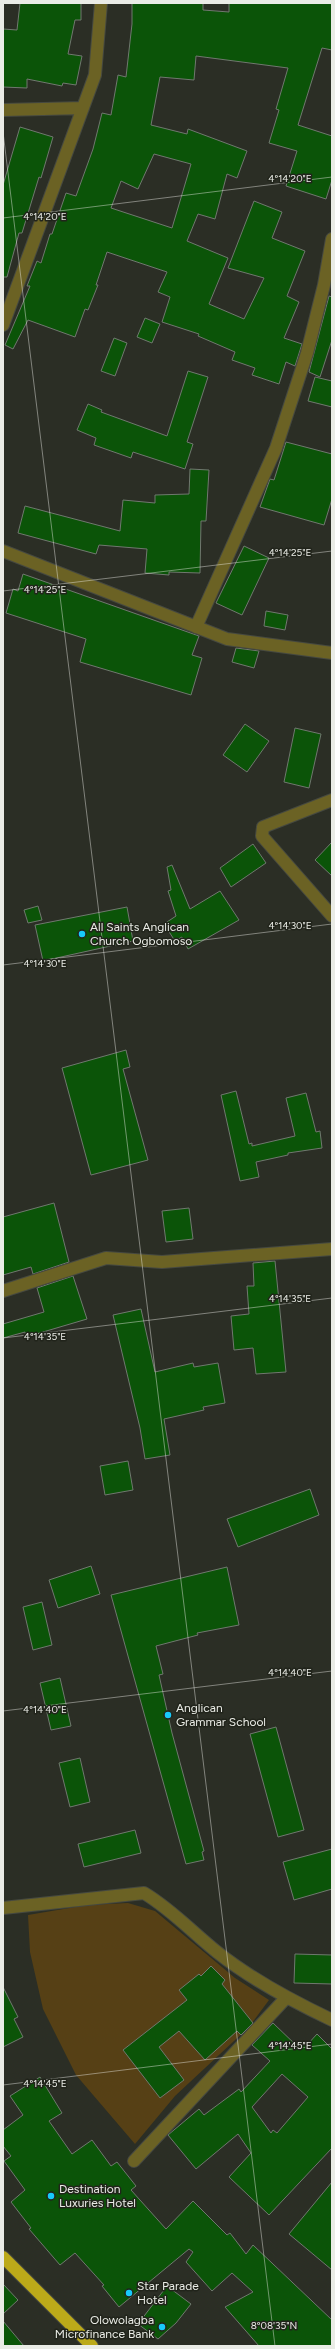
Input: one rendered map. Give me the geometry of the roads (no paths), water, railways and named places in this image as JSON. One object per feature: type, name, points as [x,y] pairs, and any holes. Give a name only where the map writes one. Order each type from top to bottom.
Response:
[{"type":"highway","points":[[3,2257],[92,2346]]},
{"type":"street","points":[[3,325],[95,74],[101,3]]},
{"type":"street","points":[[3,110],[83,108]]},
{"type":"street","points":[[196,627],[276,448],[307,353],[324,285],[332,239]]},
{"type":"street","points":[[3,551],[227,639],[332,653]]},
{"type":"street","points":[[332,800],[263,827],[262,836],[332,916]]},
{"type":"street","points":[[3,1291],[106,1258],[162,1262],[329,1249],[332,1237]]},
{"type":"street","points":[[3,1908],[144,1893],[160,1903],[218,1953],[286,1998],[332,2020]]},
{"type":"street","points":[[134,2161],[286,1998]]},
{"type":"place","name":"All Saints Anglican Church Ogbomoso","points":[[82,934]]},
{"type":"place","name":"Anglican Grammar School","points":[[168,1715]]},
{"type":"place","name":"Destination Luxuries Hotel","points":[[51,2196]]},
{"type":"place","name":"Star Parade Hotel","points":[[129,2293]]},
{"type":"place","name":"Olowolagba Microfinance Bank","points":[[162,2327]]}]
